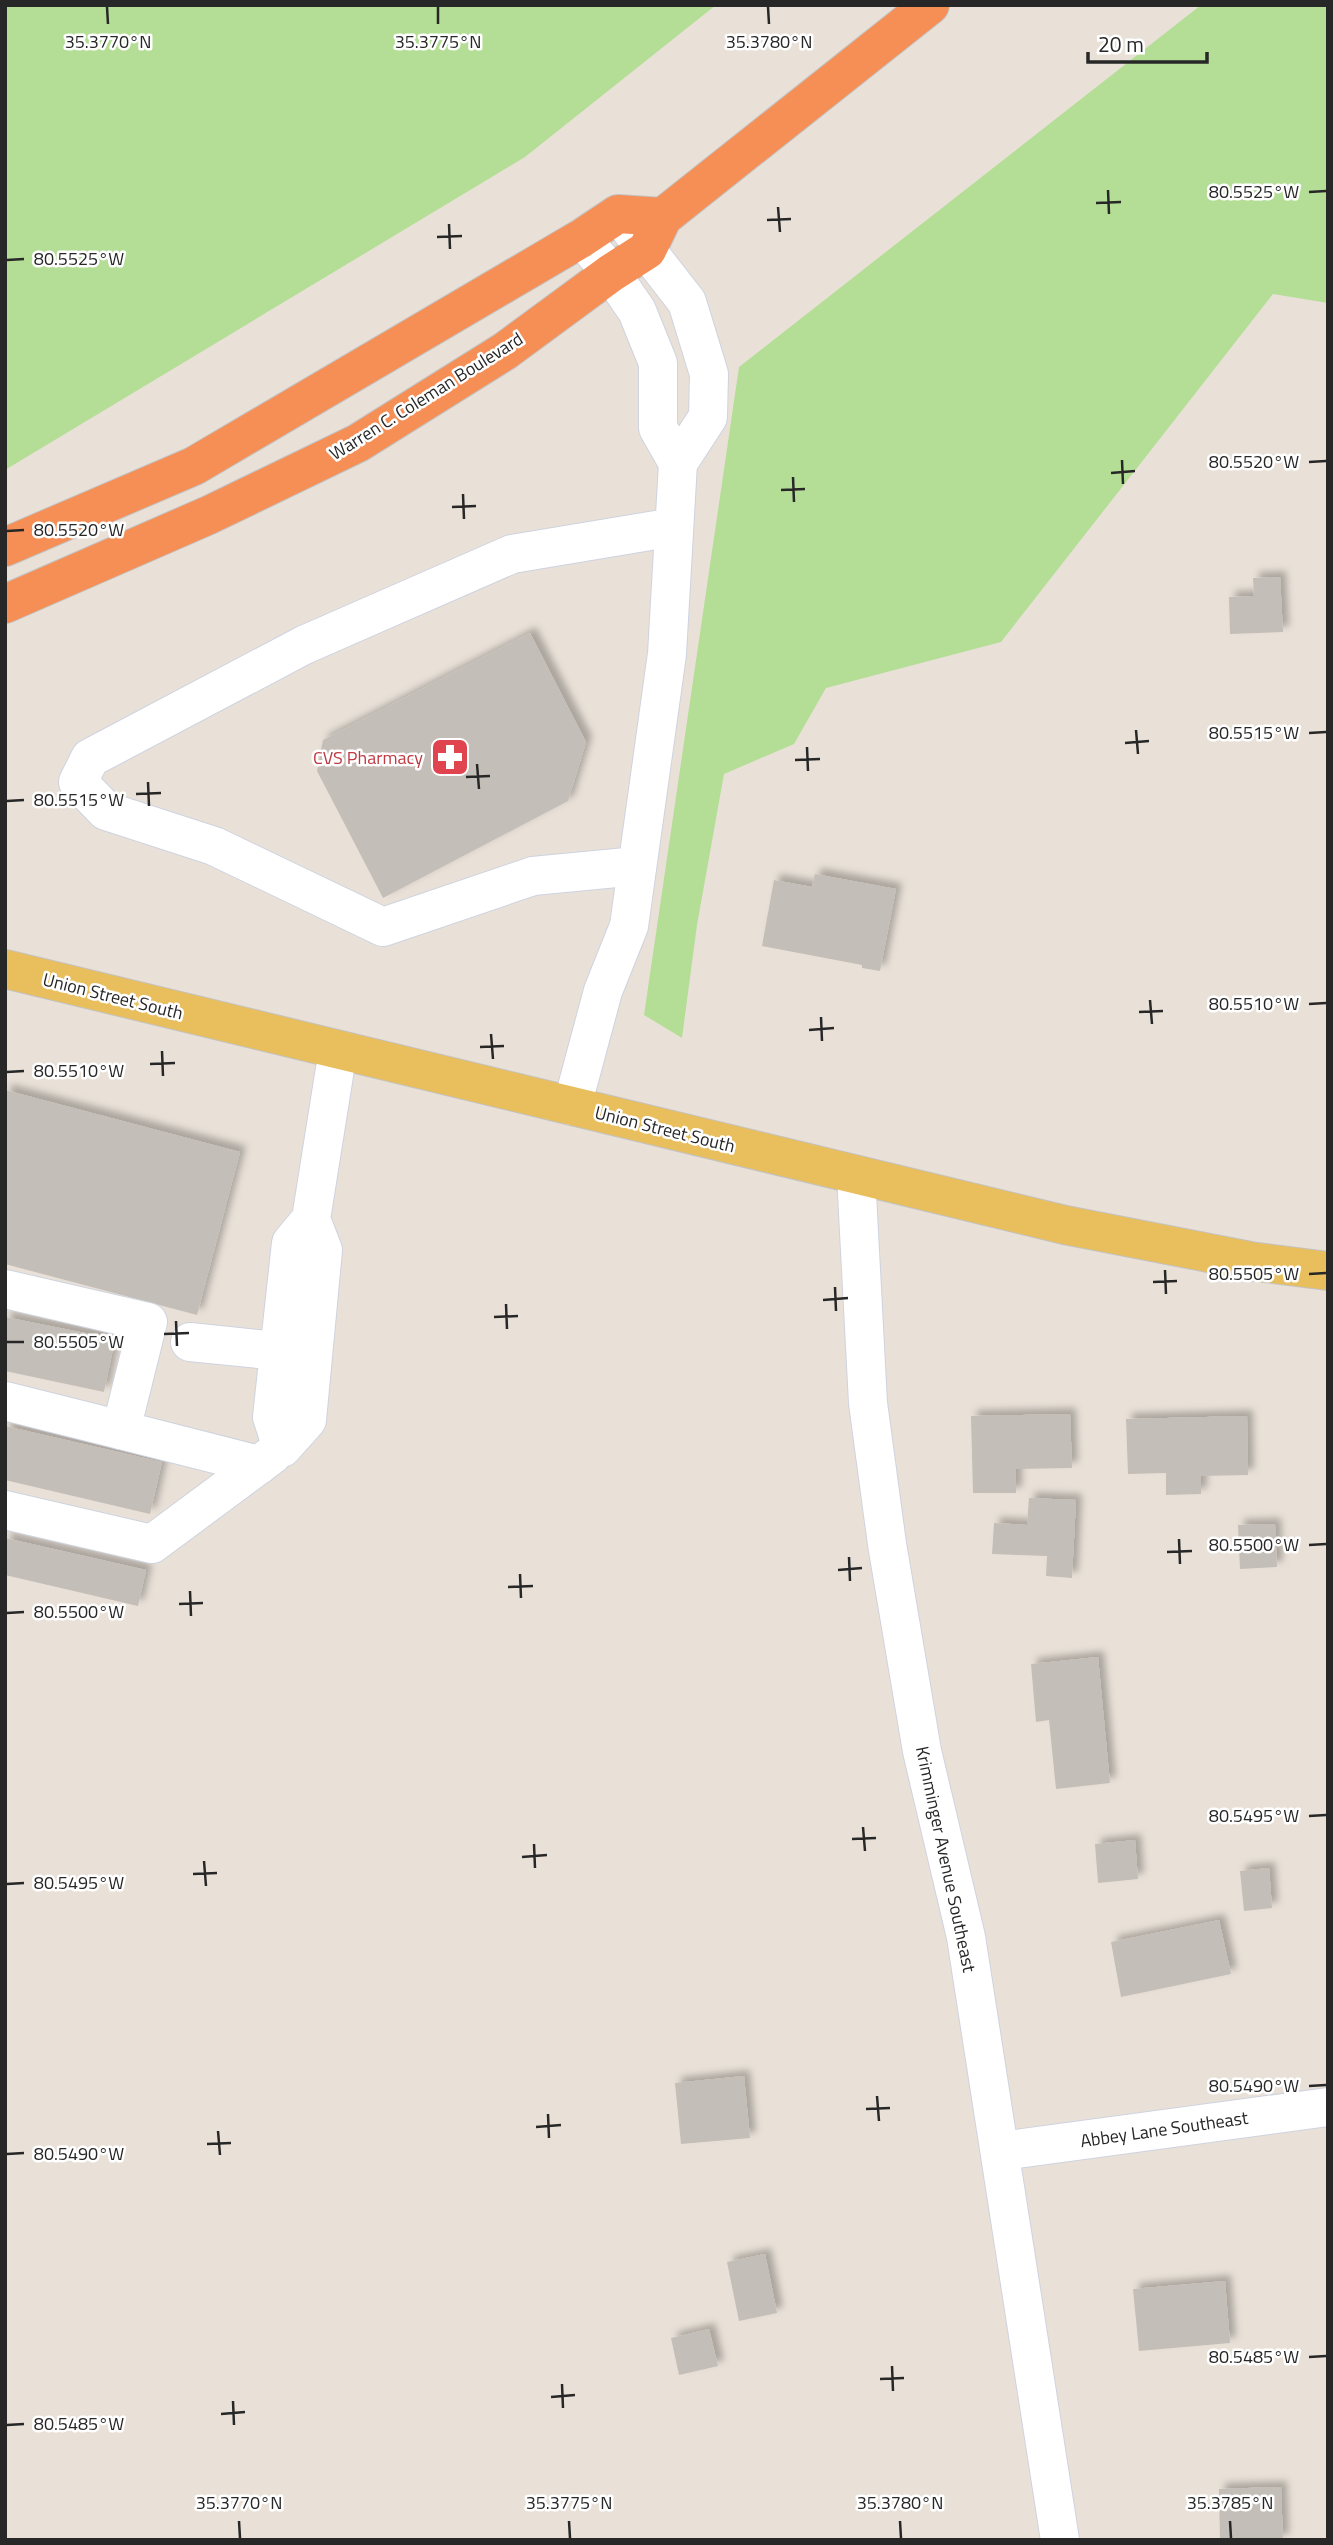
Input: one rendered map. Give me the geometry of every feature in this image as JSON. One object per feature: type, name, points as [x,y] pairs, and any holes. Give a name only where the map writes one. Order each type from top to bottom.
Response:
[{"type":"highway","name":"Warren C. Coleman Boulevard","points":[[5,604],[209,515],[358,443],[505,351],[611,273],[655,233],[930,5]]},
{"type":"highway","points":[[5,547],[194,466],[582,238],[618,214],[655,233]]},
{"type":"main road","name":"Union Street South","points":[[5,969],[1065,1225],[1250,1261],[1328,1271]]},
{"type":"street","points":[[572,1106],[603,991],[629,926],[667,654],[678,463],[708,417],[709,374],[687,302],[655,233]]},
{"type":"street","points":[[582,238],[611,273],[636,311],[658,363],[658,428],[678,463]]},
{"type":"street","points":[[637,866],[533,876],[383,927],[215,846],[106,811],[78,782],[90,758],[304,645],[513,554],[674,527]]},
{"type":"street","points":[[270,1456],[272,1417],[297,1353],[292,1243],[311,1219],[338,1050]]},
{"type":"street","name":"Krimminger Avenue Southeast","points":[[856,1175],[868,1403],[887,1544],[922,1751],[966,1937],[1060,2540]]},
{"type":"street","points":[[5,1289],[148,1322],[121,1430]]},
{"type":"street","points":[[190,1342],[297,1353]]},
{"type":"street","points":[[5,1401],[121,1430],[270,1456]]},
{"type":"street","points":[[5,1510],[152,1544],[270,1456]]},
{"type":"street","name":"Abbey Lane Southeast","points":[[1001,2151],[1328,2107]]},
{"type":"green space","points":[[5,5],[716,5],[525,157],[5,470]]},
{"type":"green space","points":[[1201,5],[1328,5],[1328,303],[1273,294],[1001,642],[826,688],[794,744],[724,774],[697,925],[682,1038],[644,1015],[739,367]]},
{"type":"building","points":[[1280,577],[1283,632],[1230,634],[1229,597],[1254,596],[1253,578]]},
{"type":"building","name":"CVS Pharmacy","points":[[530,633],[586,742],[568,801],[383,898],[317,771],[323,740]]},
{"type":"building","points":[[815,874],[896,889],[880,971],[862,968],[862,965],[762,946],[774,880],[812,887]]},
{"type":"building","points":[[5,1090],[240,1152],[197,1315],[5,1264]]},
{"type":"building","points":[[5,1317],[115,1339],[104,1392],[5,1371]]},
{"type":"building","points":[[1070,1414],[1072,1468],[1016,1469],[1016,1493],[973,1493],[971,1416]]},
{"type":"building","points":[[1247,1416],[1248,1475],[1201,1476],[1201,1494],[1166,1495],[1166,1473],[1128,1474],[1126,1419]]},
{"type":"building","points":[[5,1426],[162,1462],[150,1514],[5,1480]]},
{"type":"building","points":[[1029,1498],[1076,1500],[1072,1578],[1046,1576],[1047,1556],[992,1554],[994,1523],[1027,1525]]},
{"type":"building","points":[[1275,1524],[1277,1567],[1240,1569],[1238,1525]]},
{"type":"building","points":[[5,1538],[146,1570],[138,1606],[5,1575]]},
{"type":"building","points":[[1098,1657],[1110,1783],[1056,1789],[1049,1720],[1036,1722],[1031,1664]]},
{"type":"building","points":[[1135,1840],[1138,1879],[1098,1883],[1095,1844]]},
{"type":"building","points":[[1269,1868],[1272,1908],[1244,1911],[1240,1871]]},
{"type":"building","points":[[1219,1920],[1231,1974],[1121,1997],[1111,1942]]},
{"type":"building","points":[[744,2076],[750,2138],[681,2144],[675,2083]]},
{"type":"building","points":[[765,2254],[777,2313],[739,2321],[727,2262]]},
{"type":"building","points":[[1225,2281],[1230,2343],[1139,2351],[1133,2289]]},
{"type":"building","points":[[709,2329],[718,2366],[679,2375],[671,2338]]},
{"type":"building","points":[[1281,2487],[1283,2540],[1220,2540],[1219,2489]]},
{"type":"place","name":"CVS Pharmacy","points":[[450,757]]}]
